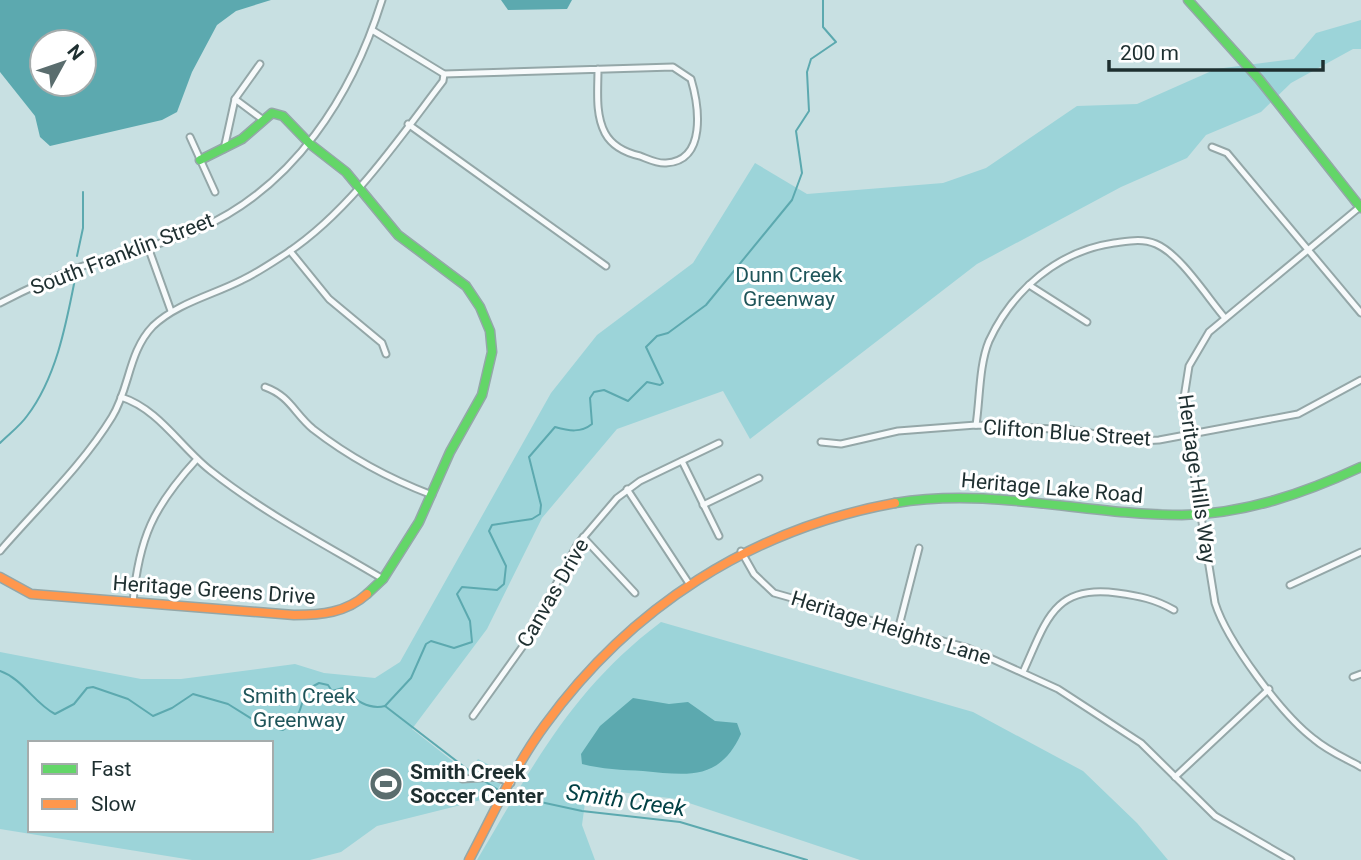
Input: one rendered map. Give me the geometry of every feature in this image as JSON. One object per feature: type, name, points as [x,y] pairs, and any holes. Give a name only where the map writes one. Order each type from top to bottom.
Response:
[{"type":"street","name":"South Franklin Street","points":[[0,303],[77,269],[200,229],[267,186],[310,144],[343,96],[382,0]]},
{"type":"street","points":[[1188,0],[1259,79],[1361,207]]},
{"type":"street","points":[[372,30],[444,74],[598,69],[673,67],[691,79],[698,102],[696,142],[684,159],[664,164],[624,152],[606,135],[598,114],[598,69]]},
{"type":"street","points":[[224,149],[235,99],[260,64]]},
{"type":"street","points":[[0,551],[99,436],[121,397],[140,343],[172,312],[243,280],[316,230],[358,187],[443,81],[444,74]]},
{"type":"street","points":[[201,160],[242,139],[262,119],[235,99]]},
{"type":"street","name":"Heritage Greens Drive","points":[[0,577],[32,594],[322,615],[358,602],[383,579],[432,495],[489,376],[492,352],[490,331],[481,307],[466,286],[398,235],[346,173],[278,113],[272,113],[262,119]]},
{"type":"street","points":[[408,124],[606,266]]},
{"type":"street","points":[[190,137],[215,192]]},
{"type":"street","points":[[1212,147],[1227,153],[1361,313]]},
{"type":"street","name":"Heritage Hills Way","points":[[1361,207],[1224,318],[1200,343],[1189,366],[1183,404],[1220,619],[1234,645],[1311,738],[1361,767]]},
{"type":"street","points":[[976,425],[988,345],[1029,285],[1057,261],[1082,250],[1146,240],[1168,251],[1224,318]]},
{"type":"street","points":[[148,247],[172,312]]},
{"type":"street","points":[[289,251],[330,299],[382,343],[386,354]]},
{"type":"street","points":[[1029,285],[1087,322]]},
{"type":"street","name":"Clifton Blue Street","points":[[821,442],[841,444],[898,431],[976,425],[1071,430],[1141,441],[1298,414],[1361,380]]},
{"type":"street","points":[[265,387],[281,393],[310,426],[337,447],[400,483],[432,495]]},
{"type":"street","points":[[121,397],[143,408],[162,423],[197,459],[268,509],[383,579]]},
{"type":"street","name":"Canvas Drive","points":[[473,716],[523,646],[583,537],[628,489],[719,443]]},
{"type":"street","points":[[133,602],[145,533],[162,500],[197,459]]},
{"type":"street","points":[[682,461],[719,536]]},
{"type":"street","name":"Heritage Lake Road","points":[[469,860],[544,727],[572,690],[630,628],[688,582],[741,551],[809,524],[886,504],[938,498],[982,497],[1155,514],[1200,513],[1259,505],[1296,495],[1361,467]]},
{"type":"street","points":[[704,505],[759,478]]},
{"type":"street","points":[[628,489],[688,582]]},
{"type":"street","points":[[583,537],[635,593]]},
{"type":"street","points":[[899,626],[919,548]]},
{"type":"street","name":"Heritage Heights Lane","points":[[741,551],[754,574],[774,593],[899,626],[968,648],[1058,689],[1126,732],[1215,816],[1292,860]]},
{"type":"street","points":[[1290,585],[1359,553],[1361,563]]},
{"type":"street","points":[[1023,671],[1053,610],[1076,593],[1096,590],[1154,598],[1174,610]]},
{"type":"street","points":[[1353,677],[1361,674]]},
{"type":"street","points":[[1175,778],[1269,689]]},
{"type":"street","points":[[463,779],[496,777],[511,783]]},
{"type":"green space","name":"Dunn Creek Greenway","points":[[1361,20],[1361,49],[1353,49],[1291,83],[1261,112],[1206,135],[1187,158],[1121,187],[977,264],[750,439],[723,391],[617,429],[542,518],[487,629],[412,729],[464,770],[471,768],[478,759],[500,771],[510,769],[493,797],[377,826],[341,852],[310,860],[192,860],[0,829],[0,652],[141,679],[181,679],[295,664],[324,673],[375,678],[400,662],[551,393],[597,335],[693,263],[755,163],[807,194],[943,183],[986,168],[1077,106],[1137,104],[1216,69],[1294,59],[1316,33]]},
{"type":"green space","points":[[661,622],[973,712],[1083,771],[1137,823],[1168,860],[860,860],[677,799],[587,788],[582,825],[595,860],[477,860],[536,761],[578,702],[630,648]]},
{"type":"shaded area","points":[[0,0],[271,0],[236,11],[217,25],[192,72],[177,112],[162,120],[50,146],[40,137],[35,116],[0,72]]},
{"type":"shaded area","points":[[501,0],[572,0],[567,9],[508,10]]},
{"type":"shaded area","points":[[633,698],[669,704],[688,702],[715,721],[737,723],[741,734],[722,761],[700,772],[673,774],[582,764],[581,754],[600,726]]},
{"type":"waterway","points":[[385,706],[411,678],[426,644],[431,641],[454,648],[472,642],[470,621],[457,594],[462,587],[497,590],[504,584],[506,566],[489,531],[492,525],[532,519],[540,514],[541,505],[529,457],[555,427],[575,430],[592,424],[590,398],[594,392],[604,390],[628,401],[647,382],[660,385],[663,383],[646,347],[657,336],[668,333],[706,305],[792,200],[802,173],[796,131],[809,111],[807,72],[811,59],[836,42],[823,27],[823,0]]},
{"type":"waterway","points":[[77,256],[83,228],[83,192]]},
{"type":"waterway","points":[[0,443],[24,420],[53,368],[64,333],[75,279]]},
{"type":"waterway","name":"Smith Creek","points":[[0,671],[15,680],[55,714],[74,704],[87,688],[93,687],[128,699],[153,716],[172,708],[193,694],[228,704],[260,724],[283,730],[298,716],[308,689],[319,683],[328,685],[332,691],[343,688],[362,703],[373,707],[385,706],[476,776]]},
{"type":"waterway","name":"Smith Creek","points":[[481,779],[500,791]]},
{"type":"waterway","name":"Smith Creek","points":[[508,795],[582,811],[680,822],[807,860]]},
{"type":"traffic: fast","points":[[1188,0],[1259,79],[1361,208]]},
{"type":"traffic: fast","points":[[200,160],[242,139],[272,113],[283,116],[310,144],[346,172],[398,235],[466,286],[480,307],[490,331],[492,352],[482,395],[450,452],[419,522],[383,579],[367,594]]},
{"type":"traffic: fast","points":[[895,503],[967,498],[1146,514],[1205,514],[1274,500],[1361,467]]},
{"type":"traffic: slow","points":[[469,860],[514,774],[545,725],[615,645],[655,610],[698,580],[743,554],[792,532],[842,515],[895,503]]},
{"type":"traffic: slow","points":[[0,577],[31,594],[294,615],[333,612],[351,605],[367,594]]},
{"type":"place","name":"Smith Creek Soccer Center","points":[[386,784]]},
{"type":"park label","name":"Smith Creek Greenway","points":[[299,708]]}]
